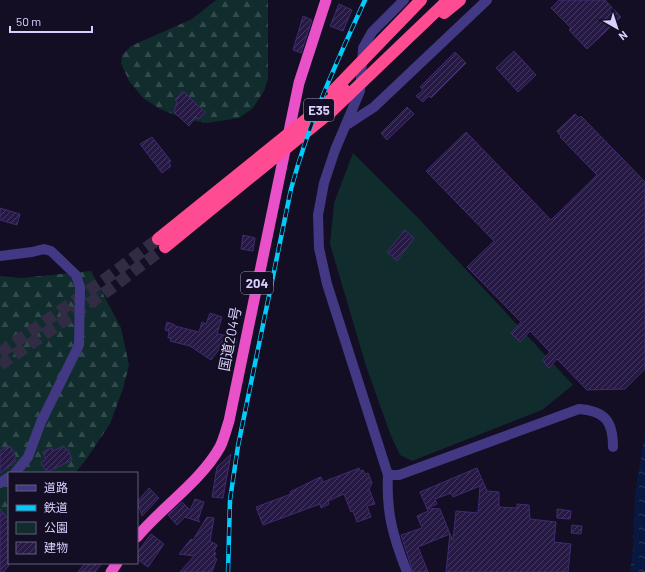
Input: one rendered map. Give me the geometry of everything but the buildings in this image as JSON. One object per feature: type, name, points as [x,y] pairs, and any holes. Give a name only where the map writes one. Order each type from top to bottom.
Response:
[{"type":"highway","name":"国道204号","points":[[138,536],[152,519],[198,476],[211,460],[220,446],[229,421],[296,98],[326,0]]},
{"type":"highway","points":[[388,47],[421,0]]},
{"type":"highway","name":"E35","points":[[162,243],[249,173],[333,110],[388,47],[439,0]]},
{"type":"highway","name":"E35","points":[[388,47],[448,0]]},
{"type":"highway","points":[[249,173],[327,97],[388,47],[460,0]]},
{"type":"street","points":[[404,0],[372,32],[363,48],[360,91],[324,184],[318,215],[319,248],[327,284],[388,475],[387,498],[393,536],[406,572]]},
{"type":"street","points":[[348,124],[374,107],[487,0]]},
{"type":"street","points":[[0,256],[32,252],[44,248],[51,251],[76,275],[80,287],[79,345],[41,422],[28,457],[16,472]]},
{"type":"street","points":[[388,475],[399,476],[578,409],[592,410],[604,416],[613,432],[612,447]]},
{"type":"green space","points":[[216,0],[268,0],[268,79],[264,91],[253,108],[239,118],[207,123],[185,119],[160,109],[143,98],[129,81],[121,63],[122,55],[131,46],[192,19]]},
{"type":"green space","points":[[353,153],[420,220],[573,385],[542,410],[412,461],[400,455],[391,436],[366,366],[330,244],[334,203]]},
{"type":"green space","points":[[91,271],[121,328],[129,365],[123,389],[110,424],[76,472],[8,472],[8,534],[0,541],[0,276],[21,278]]},
{"type":"water","points":[[645,433],[645,572],[630,572],[633,550],[635,494]]},
{"type":"tunnel","points":[[0,353],[104,280],[158,239]]},
{"type":"tunnel","points":[[0,365],[110,289],[165,247]]},
{"type":"railway","points":[[228,572],[230,500],[238,446],[291,189],[315,116],[365,0]]}]
